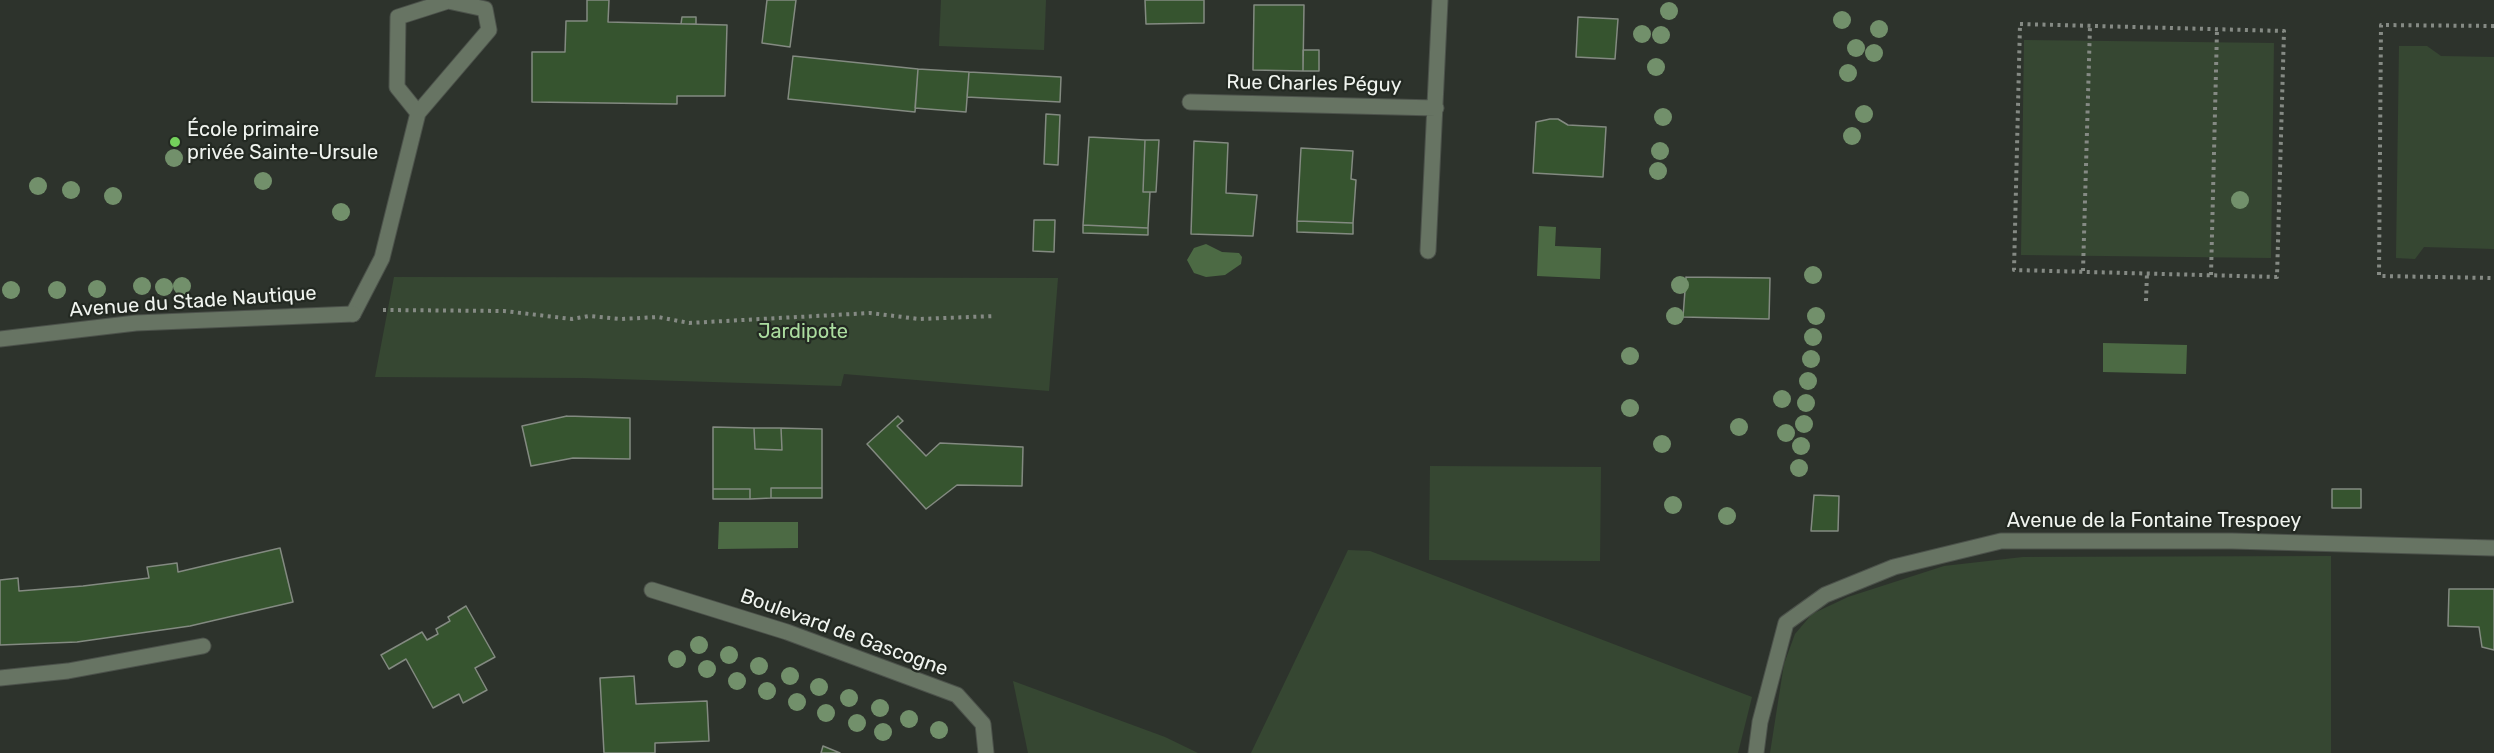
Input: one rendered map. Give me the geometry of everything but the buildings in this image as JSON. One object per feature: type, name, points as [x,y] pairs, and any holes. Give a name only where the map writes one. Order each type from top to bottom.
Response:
[{"type":"street","points":[[1428,251],[1440,0]]},
{"type":"street","points":[[353,314],[382,258],[418,113],[489,30],[485,9],[448,1],[398,17],[398,87],[418,113]]},
{"type":"street","name":"Rue Charles Péguy","points":[[1190,102],[1436,108]]},
{"type":"street","name":"Avenue du Stade Nautique","points":[[0,339],[136,323],[353,314]]},
{"type":"street","name":"Avenue de la Fontaine Trespoey","points":[[1756,753],[1760,722],[1786,623],[1825,595],[1894,567],[2001,541],[2232,541],[2494,548]]},
{"type":"street","name":"Boulevard de Gascogne","points":[[652,590],[787,632],[957,695],[983,724],[986,753]]},
{"type":"street","points":[[0,678],[68,671],[203,646]]},
{"type":"path","points":[[2020,24],[2217,30],[2284,32],[2277,277],[2014,270],[2020,24]]},
{"type":"path","points":[[2494,26],[2381,25],[2379,276],[2494,278]]},
{"type":"path","points":[[2083,271],[2090,26]]},
{"type":"path","points":[[2211,275],[2217,30]]},
{"type":"path","points":[[2146,301],[2147,273]]},
{"type":"path","points":[[353,314],[378,310],[436,312],[466,310],[572,319],[590,316],[621,319],[658,317],[689,323],[870,313],[919,319],[995,316]]},
{"type":"green space","points":[[941,0],[1046,0],[1044,50],[939,46]]},
{"type":"green space","points":[[2024,40],[2274,43],[2271,258],[2021,255]]},
{"type":"green space","points":[[2399,46],[2427,46],[2441,56],[2494,57],[2494,249],[2424,247],[2415,259],[2396,258]]},
{"type":"green space","name":"Jardipote","points":[[394,277],[1058,278],[1049,391],[844,374],[841,386],[584,378],[375,377]]},
{"type":"green space","points":[[1430,466],[1601,467],[1600,561],[1429,560]]},
{"type":"green space","points":[[1348,550],[1370,551],[1752,697],[1738,753],[1251,753]]},
{"type":"green space","points":[[2331,556],[2331,753],[1770,753],[1784,664],[1795,634],[1812,614],[1848,597],[1944,566],[2023,557]]},
{"type":"green space","points":[[1013,681],[1165,737],[1198,753],[1028,753]]},
{"type":"shaded area","points":[[1539,226],[1556,227],[1555,246],[1601,248],[1600,279],[1537,276]]},
{"type":"shaded area","points":[[1206,244],[1222,252],[1239,253],[1242,257],[1241,264],[1225,275],[1206,277],[1194,273],[1187,260],[1194,248]]},
{"type":"shaded area","points":[[2103,343],[2187,345],[2186,374],[2103,372]]},
{"type":"shaded area","points":[[719,522],[798,522],[798,548],[718,549]]},
{"type":"place","name":"École primaire privée Sainte-Ursule","points":[[175,142]]}]
